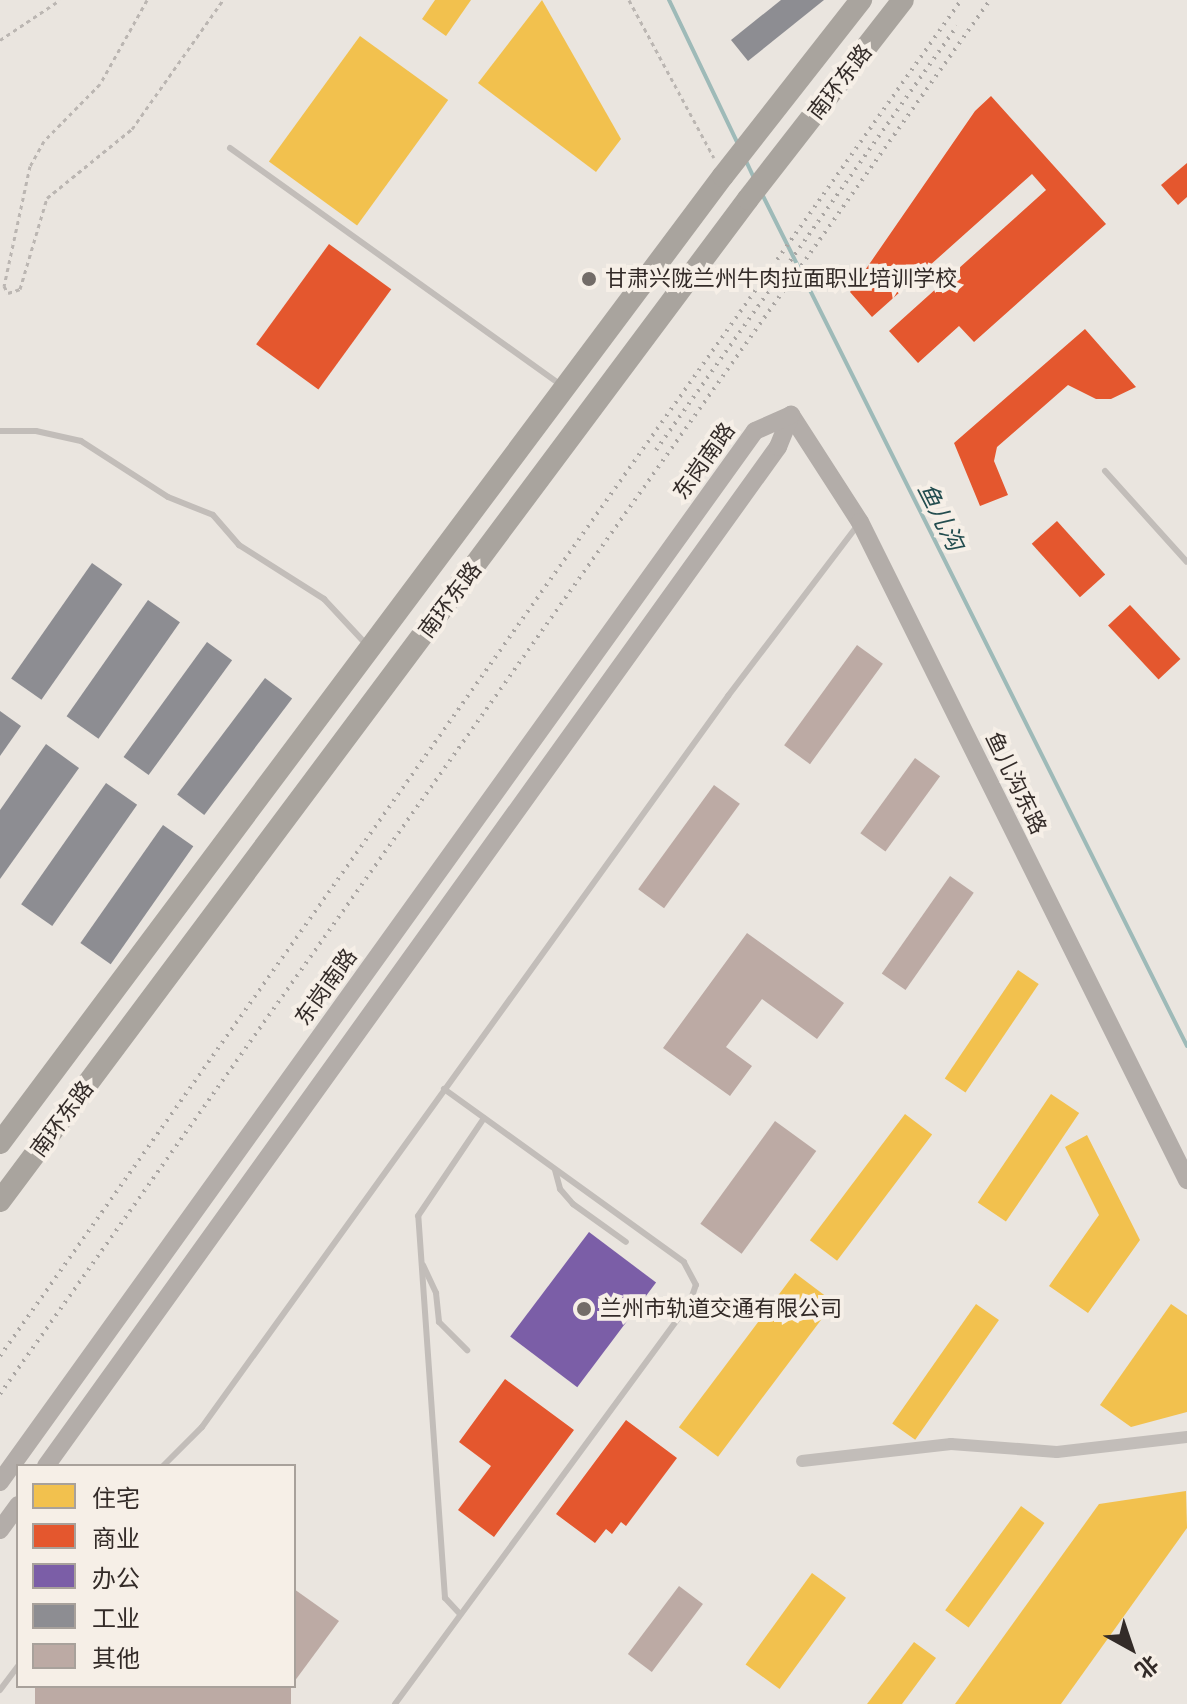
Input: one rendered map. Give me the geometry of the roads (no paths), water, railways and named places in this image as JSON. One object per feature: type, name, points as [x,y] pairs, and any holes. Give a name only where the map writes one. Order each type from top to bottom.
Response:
[{"type":"highway","name":"南环东路","points":[[0,1201],[748,199],[903,0]]},
{"type":"highway","name":"南环东路","points":[[0,1143],[727,170],[858,1]]},
{"type":"highway","points":[[117,987],[145,1008]]},
{"type":"street","name":"鱼儿沟东路","points":[[791,415],[860,522],[1187,1180]]},
{"type":"street","points":[[47,1464],[778,447],[791,415]]},
{"type":"street","name":"东岗南路","points":[[0,1482],[755,431],[791,415]]},
{"type":"street","points":[[802,1461],[951,1444],[1057,1452],[1187,1437]]},
{"type":"street","points":[[0,1530],[16,1508]]},
{"type":"lane","points":[[230,148],[566,388]]},
{"type":"lane","points":[[0,431],[36,431],[81,441],[168,497],[213,515],[239,545],[324,599],[371,648]]},
{"type":"lane","points":[[1105,471],[1187,562]]},
{"type":"lane","points":[[165,1464],[202,1427],[728,696],[860,522]]},
{"type":"lane","points":[[395,1704],[695,1294],[695,1276],[684,1262],[444,1089]]},
{"type":"lane","points":[[460,1614],[445,1598],[418,1216],[484,1118]]},
{"type":"lane","points":[[555,1169],[560,1189],[573,1204],[626,1242]]},
{"type":"lane","points":[[421,1262],[436,1293],[439,1322],[467,1350]]},
{"type":"lane","points":[[0,1690],[16,1669]]},
{"type":"waterway","name":"鱼儿沟","points":[[669,0],[739,146]]},
{"type":"waterway","name":"鱼儿沟","points":[[746,161],[754,178]]},
{"type":"waterway","name":"鱼儿沟","points":[[762,194],[1187,1046]]},
{"type":"railway","points":[[0,1356],[961,0]]},
{"type":"railway","points":[[0,1394],[990,0]]},
{"type":"railway","points":[[656,450],[957,26]]},
{"type":"place","name":"甘肃兴陇兰州牛肉拉面职业培训学校","points":[[589,279]]},
{"type":"place","name":"兰州市轨道交通有限公司","points":[[584,1309]]}]
